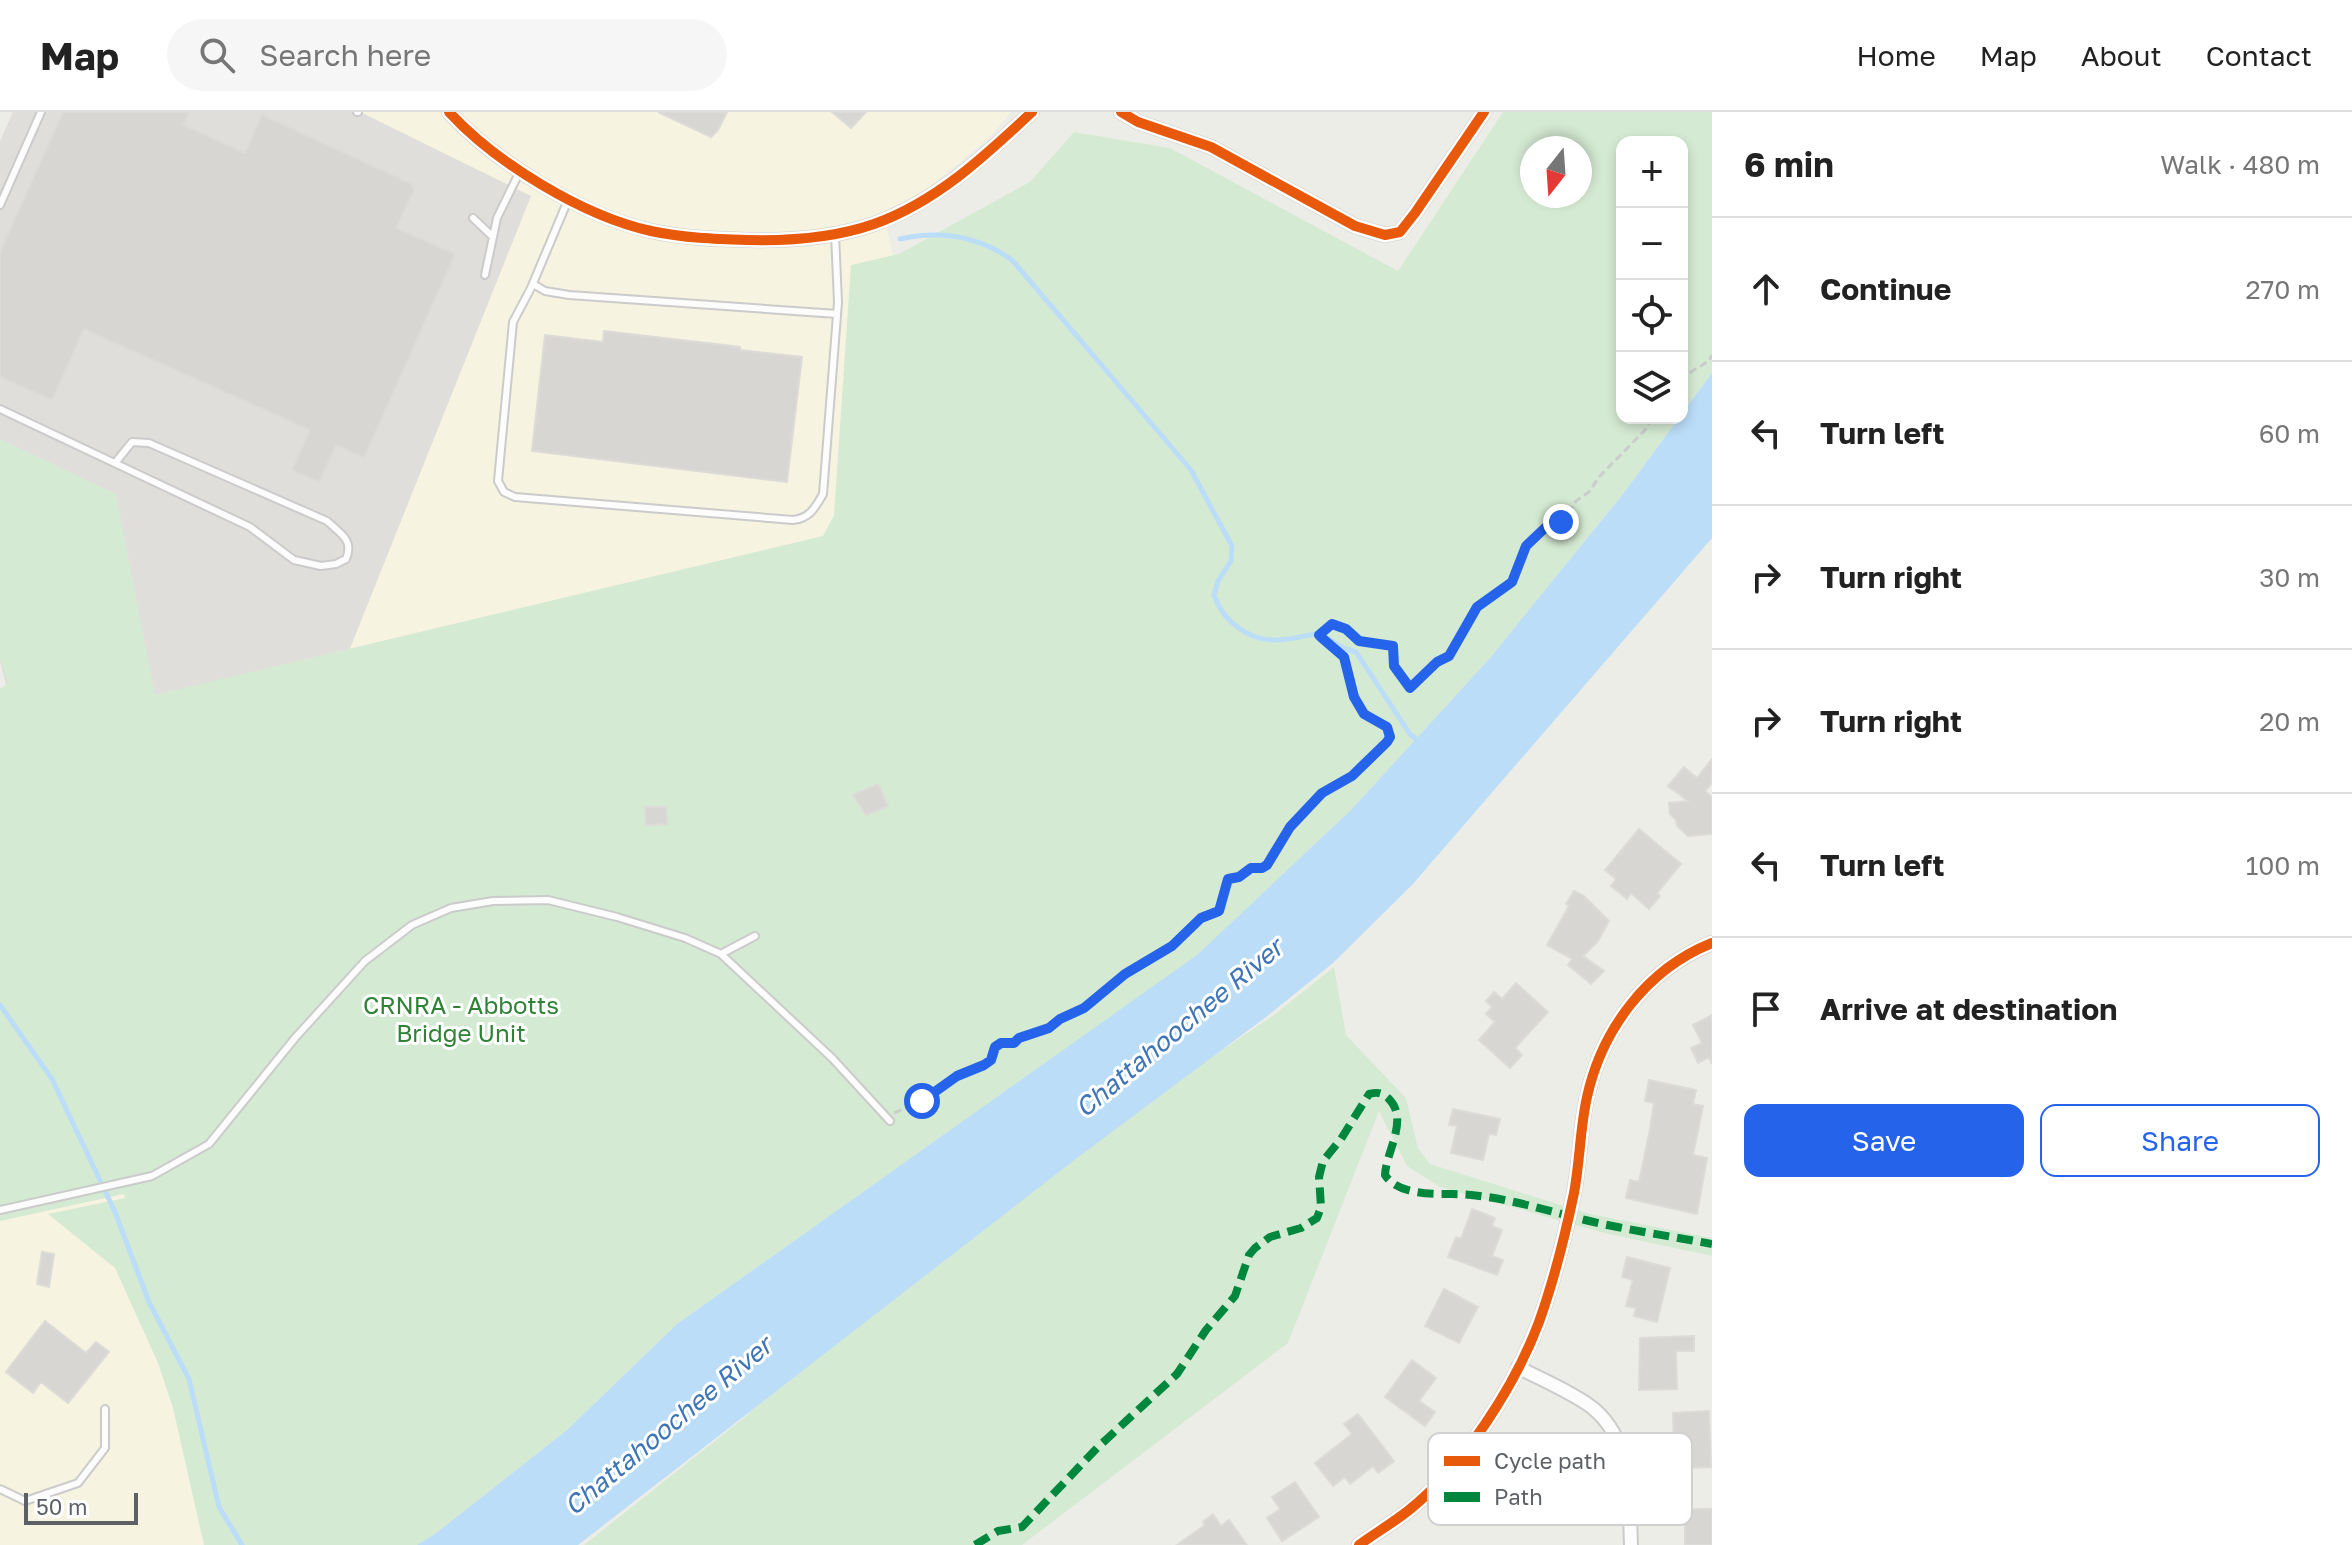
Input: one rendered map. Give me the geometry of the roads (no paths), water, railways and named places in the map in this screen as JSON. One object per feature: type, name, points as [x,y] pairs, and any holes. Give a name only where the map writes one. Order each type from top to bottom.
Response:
[{"type":"street","points":[[449,112],[478,142],[520,171],[569,199],[648,230],[696,239],[781,241],[835,234],[875,223],[937,193],[1032,112]]},
{"type":"street","points":[[1121,112],[1138,122],[1211,147],[1355,226],[1385,235],[1400,232],[1484,112]]},
{"type":"street","points":[[1476,1433],[1518,1367],[1538,1323],[1559,1260],[1574,1191],[1587,1097],[1610,1034],[1637,994],[1670,965],[1712,943]]},
{"type":"street","points":[[1518,1367],[1595,1409],[1612,1433]]},
{"type":"street","points":[[1359,1545],[1410,1509],[1428,1491]]},
{"type":"street","points":[[1630,1525],[1631,1545]]},
{"type":"lane","points":[[0,205],[41,112]]},
{"type":"lane","points":[[485,275],[497,218],[520,171]]},
{"type":"lane","points":[[569,199],[533,284],[513,322],[498,481],[504,492],[515,497],[804,519],[814,510],[823,494],[837,314],[835,234]]},
{"type":"lane","points":[[473,218],[493,237]]},
{"type":"lane","points":[[533,284],[545,291],[569,295],[837,314]]},
{"type":"lane","points":[[0,409],[250,527],[294,560],[321,566],[336,564],[346,559],[351,549],[349,540],[327,521],[149,443],[132,442],[115,463]]},
{"type":"lane","points":[[0,1210],[152,1176],[209,1144],[295,1038],[365,961],[412,925],[451,908],[493,901],[548,900],[657,929],[721,954],[832,1058],[890,1121]]},
{"type":"lane","points":[[721,954],[755,936]]},
{"type":"lane","points":[[0,1489],[25,1501],[78,1483],[105,1448],[105,1409]]},
{"type":"water","name":"Chattahoochee River","points":[[1712,373],[1712,538],[1412,885],[1333,963],[578,1545],[417,1545],[567,1430],[677,1324],[1197,955],[1351,810],[1490,658],[1623,494],[1675,424],[1688,424],[1688,405]]},
{"type":"waterway","points":[[900,239],[930,235],[959,237],[986,245],[1012,260],[1191,470],[1232,546],[1231,561],[1218,581],[1214,595],[1224,614],[1240,629],[1260,638],[1280,640],[1320,633],[1343,648],[1356,652],[1416,739]]},
{"type":"waterway","points":[[0,1005],[52,1079],[115,1212],[149,1302],[189,1379],[219,1507],[242,1545]]},
{"type":"park label","name":"CRNRA - Abbotts Bridge Unit","points":[[461,1020]]}]
